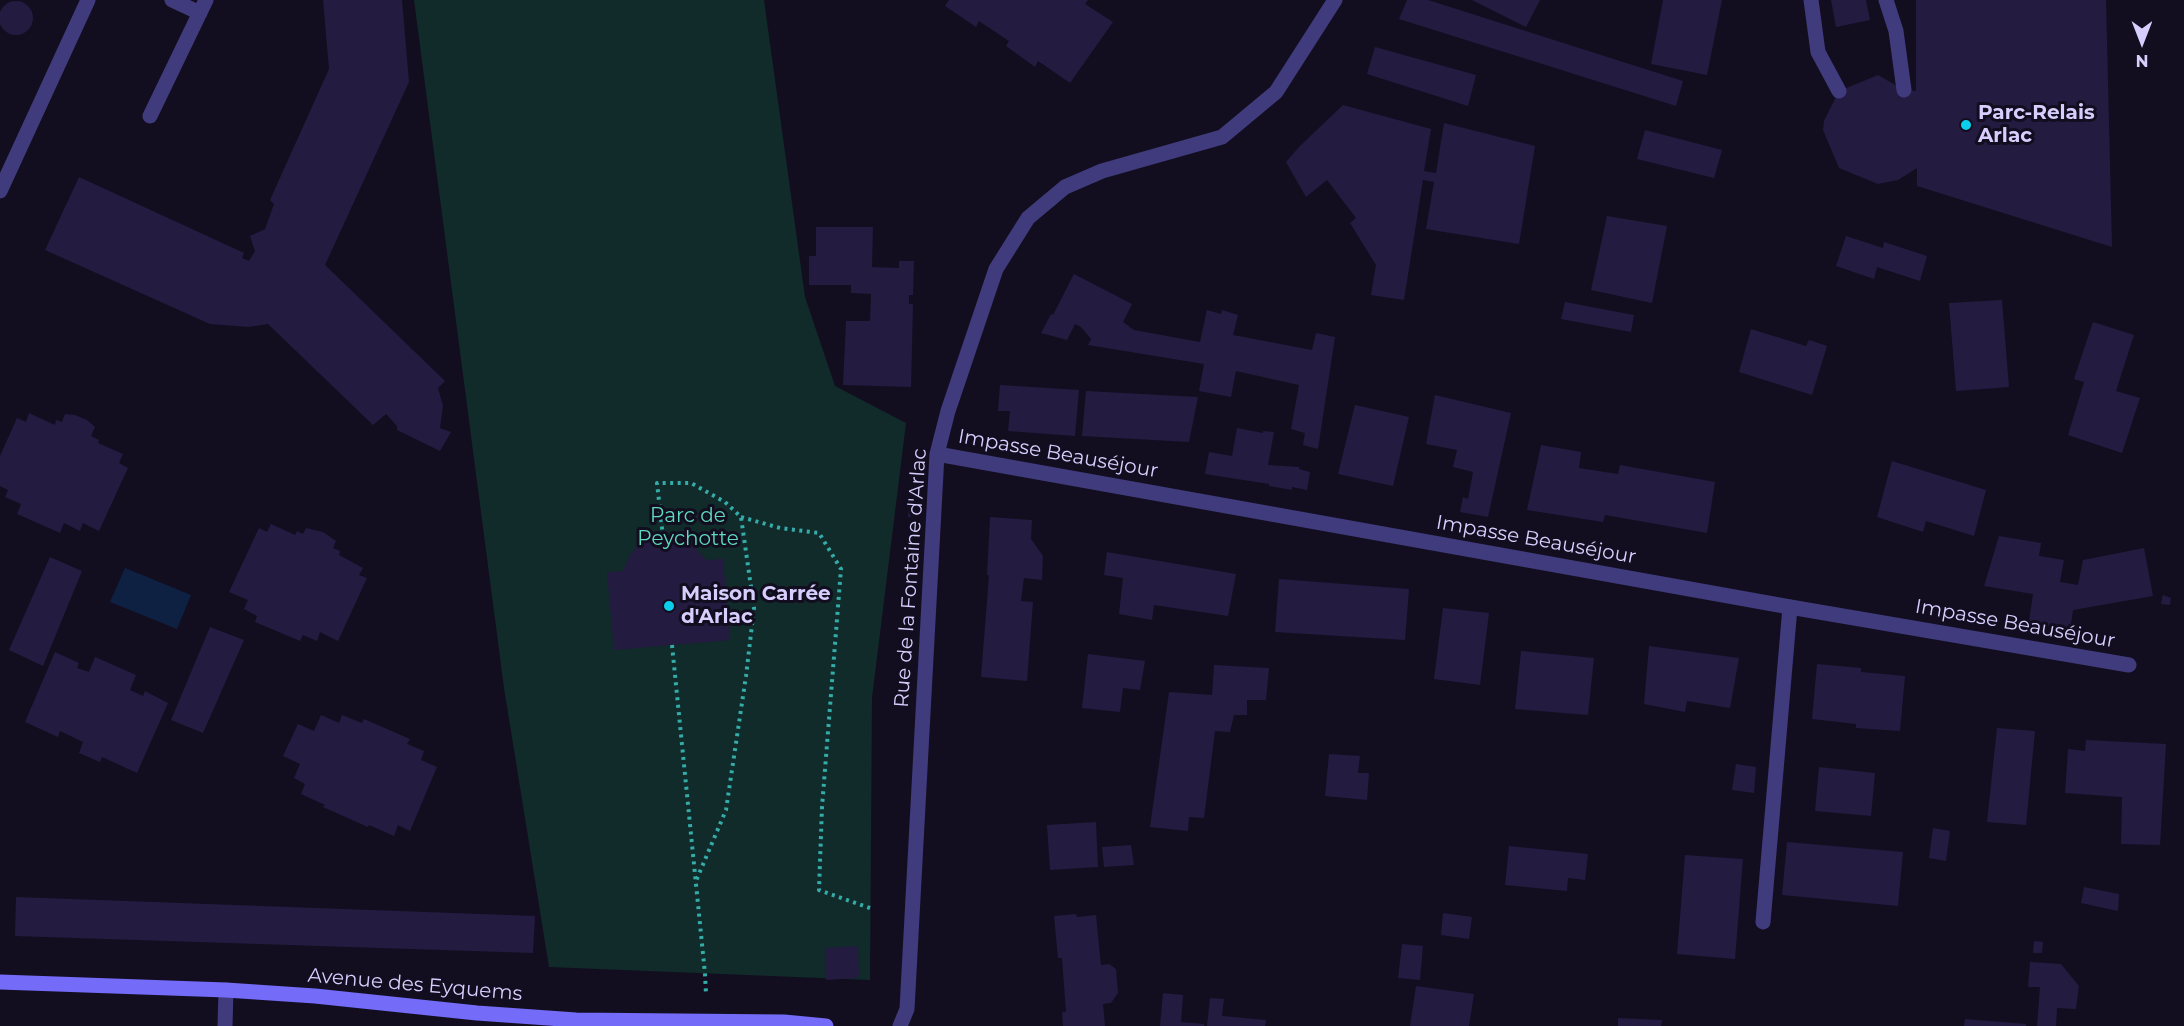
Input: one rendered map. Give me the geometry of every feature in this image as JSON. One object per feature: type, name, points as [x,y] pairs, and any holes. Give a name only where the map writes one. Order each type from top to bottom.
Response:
[{"type":"street","points":[[0,191],[88,0]]},
{"type":"street","points":[[150,116],[203,6],[172,0]]},
{"type":"street","name":"Rue de la Fontaine d'Arlac","points":[[900,1026],[907,1009],[937,454],[948,411],[996,269],[1028,218],[1065,188],[1102,171],[1222,137],[1276,92],[1335,0]]},
{"type":"street","points":[[1811,0],[1818,52],[1839,91]]},
{"type":"street","points":[[1886,0],[1896,31],[1904,90]]},
{"type":"street","name":"Impasse Beauséjour","points":[[937,454],[1790,607],[2129,665]]},
{"type":"street","points":[[1763,922],[1790,607]]},
{"type":"street","name":"Avenue des Eyquems","points":[[0,982],[226,990],[389,1002],[576,1020],[784,1022],[826,1026]]},
{"type":"street","points":[[225,1026],[226,990]]},
{"type":"path","points":[[663,537],[657,483],[691,483],[704,488],[725,502],[741,517],[780,528],[819,533],[841,569],[822,807],[819,890],[870,908]]},
{"type":"path","points":[[696,881],[726,810],[746,676],[754,608],[741,517]]},
{"type":"path","points":[[672,645],[705,974],[706,1022]]},
{"type":"green space","name":"Parc de Peychotte","points":[[414,0],[764,0],[805,297],[835,386],[906,423],[872,698],[870,980],[549,967],[504,688]]},
{"type":"water","points":[[125,568],[191,595],[177,629],[110,602]]},
{"type":"building","points":[[323,0],[402,0],[409,82],[325,265],[445,381],[438,388],[443,406],[440,428],[451,432],[440,451],[397,430],[397,426],[386,414],[373,425],[268,324],[249,327],[210,324],[45,250],[79,177],[244,253],[242,258],[249,261],[255,251],[250,236],[265,229],[274,204],[270,200],[329,69]]},
{"type":"building","points":[[949,0],[1088,0],[1085,4],[1113,22],[1070,83],[1038,61],[1035,67],[1006,46],[1009,41],[979,21],[976,27],[945,6]]},
{"type":"building","points":[[1407,0],[1428,0],[1683,81],[1676,106],[1399,19]]},
{"type":"building","points":[[1472,0],[1540,0],[1526,27]]},
{"type":"building","points":[[1663,0],[1722,0],[1707,75],[1651,64]]},
{"type":"building","points":[[1831,0],[1866,0],[1870,20],[1836,27]]},
{"type":"building","name":"Parc-Relais Arlac","points":[[1916,0],[2106,0],[2112,247],[1917,186],[1917,168],[1898,180],[1878,184],[1839,168],[1823,130],[1824,121],[1839,91],[1878,75],[1904,90],[1916,91]]},
{"type":"building","points":[[16,1],[28,6],[33,18],[28,30],[16,35],[4,30],[-1,18],[4,6]]},
{"type":"building","points":[[1375,47],[1476,75],[1468,106],[1367,74]]},
{"type":"building","points":[[1343,105],[1431,129],[1424,171],[1436,173],[1444,123],[1535,146],[1519,244],[1426,229],[1434,182],[1423,180],[1404,300],[1371,295],[1376,265],[1350,223],[1356,218],[1327,180],[1306,197],[1286,162]]},
{"type":"building","points":[[1645,130],[1722,150],[1714,178],[1637,159]]},
{"type":"building","points":[[1607,216],[1667,226],[1652,303],[1591,290]]},
{"type":"building","points":[[816,227],[873,227],[872,267],[899,268],[899,261],[914,261],[913,295],[909,295],[909,304],[913,304],[911,387],[843,385],[846,321],[870,321],[871,294],[851,293],[851,285],[809,285],[809,256],[816,256]]},
{"type":"building","points":[[1846,236],[1883,248],[1884,242],[1927,256],[1920,281],[1877,267],[1874,279],[1836,266]]},
{"type":"building","points":[[1074,274],[1132,304],[1123,322],[1134,330],[1200,342],[1207,310],[1221,314],[1222,310],[1238,315],[1233,335],[1312,350],[1316,333],[1335,337],[1318,449],[1303,445],[1305,433],[1291,429],[1299,385],[1236,371],[1231,397],[1199,391],[1204,364],[1088,345],[1091,339],[1081,327],[1075,324],[1067,340],[1041,333]]},
{"type":"building","points":[[2002,300],[2009,387],[1956,391],[1949,303]]},
{"type":"building","points":[[1565,302],[1634,315],[1631,332],[1561,319]]},
{"type":"building","points":[[2093,322],[2134,335],[2116,391],[2140,398],[2122,453],[2068,435],[2084,382],[2074,379]]},
{"type":"building","points":[[1751,329],[1806,346],[1809,340],[1827,346],[1812,395],[1739,372]]},
{"type":"building","points":[[1000,385],[1079,390],[1075,436],[1008,431],[1010,411],[998,411]]},
{"type":"building","points":[[1086,391],[1198,397],[1189,442],[1082,436]]},
{"type":"building","points":[[1435,395],[1511,413],[1488,517],[1460,512],[1463,497],[1468,499],[1473,472],[1453,467],[1457,450],[1426,444]]},
{"type":"building","points":[[1355,405],[1409,417],[1393,486],[1338,474]]},
{"type":"building","points":[[29,413],[55,425],[56,420],[62,422],[65,414],[87,420],[95,427],[91,436],[99,440],[98,443],[123,454],[119,463],[128,468],[99,531],[83,523],[80,531],[64,523],[60,533],[17,514],[21,504],[5,497],[8,490],[0,486],[0,456],[17,418],[26,422]]},
{"type":"building","points":[[1237,428],[1263,433],[1263,431],[1274,432],[1268,465],[1299,467],[1299,469],[1310,472],[1307,490],[1292,487],[1292,490],[1205,474],[1209,452],[1232,456]]},
{"type":"building","points":[[1541,445],[1581,452],[1579,468],[1618,474],[1620,465],[1715,482],[1707,533],[1605,515],[1603,522],[1527,510]]},
{"type":"building","points":[[1892,461],[1986,490],[1974,536],[1926,521],[1923,532],[1877,517]]},
{"type":"building","points":[[909,498],[913,499],[911,517],[908,517]]},
{"type":"building","points":[[990,517],[1032,520],[1031,539],[1043,556],[1042,580],[1024,578],[1021,601],[1033,602],[1027,681],[981,677],[989,575],[987,575]]},
{"type":"building","points":[[271,524],[295,535],[297,531],[303,534],[306,528],[323,532],[336,541],[333,548],[340,551],[339,555],[363,568],[359,575],[367,578],[338,641],[320,632],[317,641],[303,635],[300,641],[255,622],[257,616],[244,609],[248,600],[229,592],[259,528],[267,532]]},
{"type":"building","name":"Maison Carrée d'Arlac","points":[[670,536],[692,544],[706,560],[723,559],[730,640],[614,650],[607,572],[623,571],[636,547],[648,540]]},
{"type":"building","points":[[1999,536],[2041,543],[2039,556],[2064,560],[2060,582],[2078,585],[2083,560],[2144,548],[2153,596],[2073,610],[2070,631],[2029,622],[2033,594],[1984,586]]},
{"type":"building","points":[[1107,552],[1236,574],[1228,616],[1154,605],[1152,620],[1119,614],[1123,578],[1104,575]]},
{"type":"building","points":[[50,557],[82,571],[43,666],[9,650]]},
{"type":"building","points":[[1279,579],[1409,589],[1405,640],[1275,632]]},
{"type":"building","points":[[2163,595],[2171,598],[2170,605],[2161,604]]},
{"type":"building","points":[[1443,608],[1489,613],[1480,685],[1434,679]]},
{"type":"building","points":[[210,627],[244,640],[203,733],[171,720]]},
{"type":"building","points":[[1649,646],[1739,658],[1730,708],[1687,701],[1685,712],[1644,704]]},
{"type":"building","points":[[1521,651],[1594,658],[1588,715],[1515,709]]},
{"type":"building","points":[[55,652],[79,663],[77,668],[89,672],[95,657],[136,675],[130,690],[143,696],[145,691],[168,703],[137,773],[102,757],[100,762],[79,753],[83,742],[60,731],[58,737],[25,722]]},
{"type":"building","points":[[1088,654],[1145,661],[1140,690],[1123,688],[1120,712],[1082,708]]},
{"type":"building","points":[[1817,664],[1861,668],[1861,672],[1905,676],[1900,731],[1856,728],[1856,724],[1812,719]]},
{"type":"building","points":[[1214,665],[1269,668],[1266,700],[1247,700],[1247,715],[1234,715],[1230,732],[1215,731],[1204,818],[1189,817],[1188,831],[1150,827],[1169,692],[1212,695]]},
{"type":"building","points":[[321,715],[339,723],[342,715],[362,723],[364,719],[410,739],[407,744],[424,751],[421,760],[437,767],[410,831],[398,825],[394,836],[323,807],[325,805],[301,794],[305,784],[294,778],[300,764],[283,756],[298,724],[314,731]]},
{"type":"building","points":[[1997,728],[2035,731],[2026,825],[1987,822]]},
{"type":"building","points":[[2086,740],[2166,744],[2160,845],[2121,844],[2122,797],[2065,793],[2068,749],[2085,751]]},
{"type":"building","points":[[1329,754],[1360,756],[1358,773],[1369,773],[1367,800],[1325,796]]},
{"type":"building","points":[[1736,764],[1756,767],[1754,793],[1732,790]]},
{"type":"building","points":[[1819,767],[1875,773],[1871,816],[1815,811]]},
{"type":"building","points":[[1096,822],[1098,867],[1050,870],[1047,825]]},
{"type":"building","points":[[1933,828],[1950,831],[1946,861],[1929,858]]},
{"type":"building","points":[[1787,842],[1903,852],[1898,906],[1782,895]]},
{"type":"building","points":[[1131,845],[1134,865],[1104,867],[1102,847]]},
{"type":"building","points":[[1509,846],[1588,854],[1585,880],[1568,878],[1567,891],[1505,885]]},
{"type":"building","points":[[1685,855],[1743,859],[1735,959],[1677,954]]},
{"type":"building","points":[[2084,887],[2119,894],[2118,911],[2081,903]]},
{"type":"building","points":[[16,897],[535,916],[533,953],[15,936]]},
{"type":"building","points":[[1443,913],[1472,917],[1469,939],[1441,935]]},
{"type":"building","points":[[1076,914],[1077,917],[1096,915],[1101,965],[1109,964],[1116,969],[1118,993],[1111,1003],[1103,1004],[1105,1026],[1063,1026],[1062,1012],[1066,1012],[1062,958],[1058,958],[1054,916]]},
{"type":"building","points":[[2034,941],[2043,942],[2042,953],[2033,953]]},
{"type":"building","points":[[1402,944],[1423,946],[1420,980],[1398,978]]},
{"type":"building","points":[[858,946],[859,975],[857,978],[826,980],[825,948]]},
{"type":"building","points":[[2030,962],[2061,964],[2079,986],[2076,1009],[2057,1008],[2056,1026],[2037,1026],[2040,987],[2028,987]]},
{"type":"building","points":[[1416,986],[1474,994],[1469,1026],[1410,1026]]},
{"type":"building","points":[[1163,993],[1183,995],[1181,1022],[1204,1024],[1204,1026],[1160,1026]]},
{"type":"building","points":[[1210,998],[1224,999],[1222,1016],[1266,1020],[1265,1026],[1207,1026]]},
{"type":"building","points":[[1618,1018],[1662,1020],[1661,1026],[1618,1026]]},
{"type":"building","points":[[1965,1019],[2026,1024],[2026,1026],[1964,1026]]},
{"type":"place","name":"Parc-Relais Arlac","points":[[1966,125]]},
{"type":"place","name":"Maison Carrée d'Arlac","points":[[669,606]]}]
